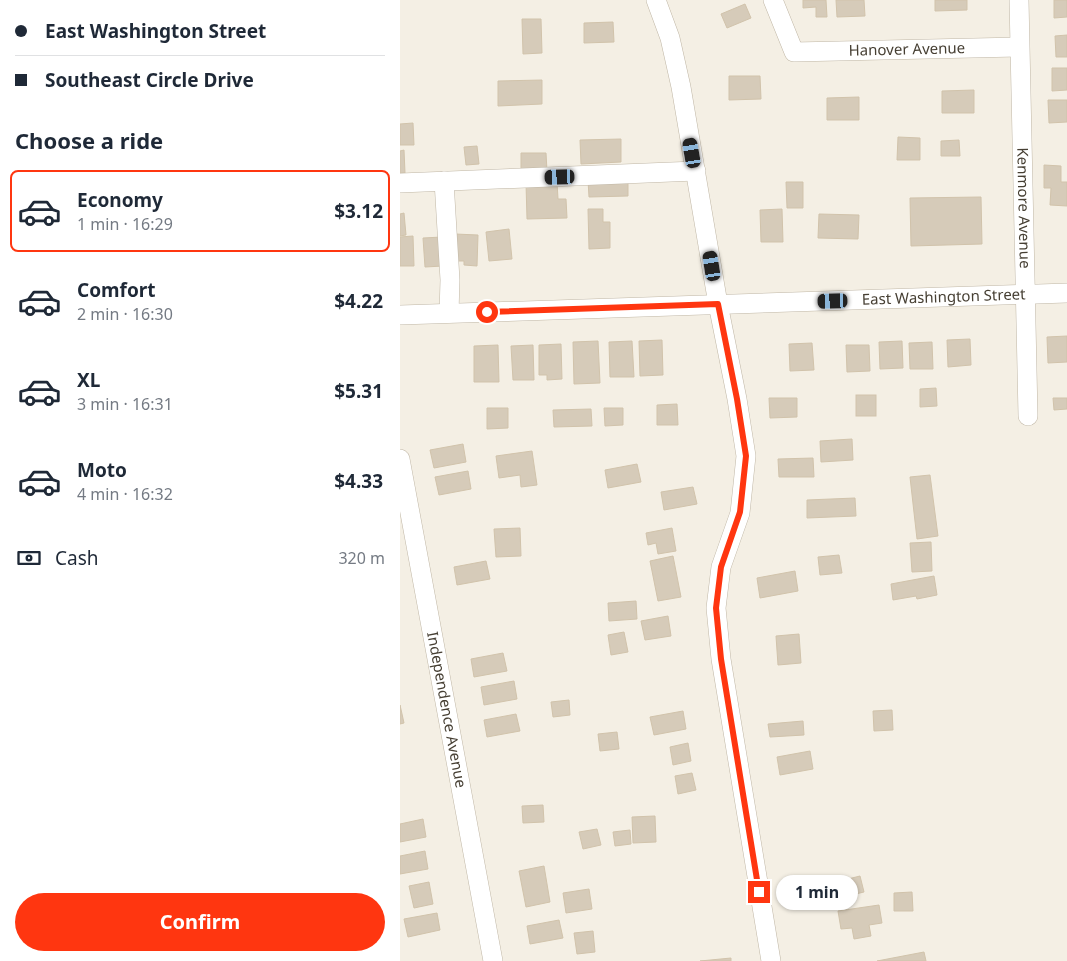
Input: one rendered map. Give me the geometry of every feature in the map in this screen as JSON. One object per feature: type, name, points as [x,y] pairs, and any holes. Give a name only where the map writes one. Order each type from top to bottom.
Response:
[{"type":"street","points":[[656,0],[670,38],[681,87],[746,456],[740,512],[721,567],[716,608],[721,659],[771,961]]},
{"type":"street","name":"Hanover Avenue","points":[[773,0],[794,52],[1019,47]]},
{"type":"street","name":"Kenmore Avenue","points":[[1019,0],[1028,416]]},
{"type":"street","points":[[400,183],[696,171]]},
{"type":"street","points":[[444,181],[450,280],[449,313]]},
{"type":"street","name":"East Washington Street","points":[[400,314],[1067,293]]},
{"type":"street","name":"Independence Avenue","points":[[400,459],[493,961]]},
{"type":"building","points":[[803,0],[826,0],[827,17],[816,17],[816,7],[803,8]]},
{"type":"building","points":[[836,0],[864,0],[865,16],[837,17]]},
{"type":"building","points":[[935,0],[967,0],[967,10],[935,11]]},
{"type":"building","points":[[1054,0],[1067,0],[1067,17],[1054,18]]},
{"type":"building","points":[[745,4],[751,18],[727,28],[721,14]]},
{"type":"building","points":[[522,19],[541,19],[542,53],[523,54]]},
{"type":"building","points":[[613,22],[614,42],[584,43],[584,23]]},
{"type":"building","points":[[1067,35],[1067,57],[1056,57],[1055,36]]},
{"type":"building","points":[[1052,68],[1067,68],[1067,90],[1052,91]]},
{"type":"building","points":[[729,76],[760,76],[761,99],[729,100]]},
{"type":"building","points":[[542,80],[542,104],[498,106],[498,81]]},
{"type":"building","points":[[974,90],[974,113],[942,113],[942,91]]},
{"type":"building","points":[[859,97],[859,120],[827,120],[827,98]]},
{"type":"building","points":[[1048,100],[1067,100],[1067,122],[1049,123]]},
{"type":"building","points":[[413,123],[414,145],[400,145],[400,124]]},
{"type":"building","points":[[898,137],[920,138],[920,160],[897,160]]},
{"type":"building","points":[[621,139],[621,162],[581,164],[580,140]]},
{"type":"building","points":[[959,140],[960,156],[941,156],[941,141]]},
{"type":"building","points":[[477,146],[479,164],[466,165],[464,147]]},
{"type":"building","points":[[404,150],[405,173],[400,173],[400,151]]},
{"type":"building","points":[[521,153],[546,153],[547,171],[521,172]]},
{"type":"building","points":[[1044,165],[1061,166],[1061,182],[1067,182],[1067,206],[1050,205],[1051,188],[1044,188]]},
{"type":"building","points":[[588,180],[628,180],[628,196],[589,197]]},
{"type":"building","points":[[557,182],[558,199],[566,199],[567,218],[527,219],[526,183]]},
{"type":"building","points":[[786,182],[803,182],[803,208],[787,208]]},
{"type":"building","points":[[981,197],[982,244],[911,246],[910,198]]},
{"type":"building","points":[[588,209],[603,209],[603,222],[610,222],[610,248],[589,249]]},
{"type":"building","points":[[782,209],[783,242],[761,242],[760,210]]},
{"type":"building","points":[[404,213],[406,235],[400,236],[400,214]]},
{"type":"building","points":[[819,214],[859,215],[858,239],[818,238]]},
{"type":"building","points":[[509,229],[512,259],[489,261],[486,232]]},
{"type":"building","points":[[455,234],[478,235],[477,266],[464,265],[464,261],[454,261]]},
{"type":"building","points":[[413,236],[414,266],[400,266],[400,237]]},
{"type":"building","points":[[442,237],[443,266],[425,267],[423,238]]},
{"type":"building","points":[[1067,336],[1067,362],[1048,363],[1047,337]]},
{"type":"building","points":[[970,339],[971,365],[948,367],[947,340]]},
{"type":"building","points":[[662,340],[663,375],[640,376],[639,341]]},
{"type":"building","points":[[598,341],[600,383],[574,384],[573,342]]},
{"type":"building","points":[[632,341],[634,377],[610,377],[609,342]]},
{"type":"building","points":[[902,341],[903,368],[880,369],[879,342]]},
{"type":"building","points":[[932,342],[933,369],[910,369],[909,343]]},
{"type":"building","points":[[812,343],[814,370],[790,371],[789,344]]},
{"type":"building","points":[[561,344],[562,379],[547,380],[547,375],[539,375],[539,345]]},
{"type":"building","points":[[498,345],[499,382],[474,382],[474,346]]},
{"type":"building","points":[[533,345],[534,380],[513,380],[511,346]]},
{"type":"building","points":[[846,345],[869,345],[870,371],[847,372]]},
{"type":"building","points":[[936,388],[937,406],[920,407],[920,389]]},
{"type":"building","points":[[856,395],[876,395],[876,416],[856,416]]},
{"type":"building","points":[[769,398],[797,398],[797,417],[770,418]]},
{"type":"building","points":[[1053,398],[1067,398],[1067,409],[1054,410]]},
{"type":"building","points":[[677,404],[678,425],[657,425],[657,405]]},
{"type":"building","points":[[487,408],[508,408],[508,428],[487,429]]},
{"type":"building","points":[[604,408],[623,408],[623,425],[605,426]]},
{"type":"building","points":[[591,409],[592,426],[554,427],[553,410]]},
{"type":"building","points":[[852,439],[853,460],[821,462],[820,441]]},
{"type":"building","points":[[463,444],[466,462],[434,468],[430,450]]},
{"type":"building","points":[[532,451],[537,485],[521,487],[520,475],[499,478],[496,456]]},
{"type":"building","points":[[813,458],[814,477],[779,477],[778,459]]},
{"type":"building","points":[[637,464],[641,482],[608,488],[605,470]]},
{"type":"building","points":[[468,471],[471,489],[439,495],[435,477]]},
{"type":"building","points":[[930,475],[938,536],[917,539],[910,477]]},
{"type":"building","points":[[693,487],[697,504],[664,510],[661,492]]},
{"type":"building","points":[[855,498],[856,516],[807,518],[807,500]]},
{"type":"building","points":[[520,528],[521,556],[496,557],[494,529]]},
{"type":"building","points":[[672,528],[676,551],[658,554],[656,543],[648,545],[646,533]]},
{"type":"building","points":[[931,542],[932,571],[912,572],[910,543]]},
{"type":"building","points":[[839,555],[842,573],[820,575],[818,557]]},
{"type":"building","points":[[673,556],[681,597],[658,601],[650,561]]},
{"type":"building","points":[[486,561],[490,579],[457,585],[454,567]]},
{"type":"building","points":[[795,571],[798,591],[760,598],[757,578]]},
{"type":"building","points":[[934,576],[937,595],[917,599],[916,596],[893,600],[891,584]]},
{"type":"building","points":[[636,601],[637,619],[609,621],[608,603]]},
{"type":"building","points":[[668,616],[671,636],[645,640],[641,621]]},
{"type":"building","points":[[624,632],[628,652],[611,655],[608,635]]},
{"type":"building","points":[[799,634],[801,663],[778,665],[776,636]]},
{"type":"building","points":[[503,653],[507,671],[474,677],[471,659]]},
{"type":"building","points":[[514,681],[517,699],[484,705],[481,687]]},
{"type":"building","points":[[569,700],[570,715],[553,717],[551,702]]},
{"type":"building","points":[[400,705],[404,723],[400,724]]},
{"type":"building","points":[[892,710],[893,730],[874,731],[873,711]]},
{"type":"building","points":[[683,711],[686,729],[654,735],[650,717]]},
{"type":"building","points":[[516,714],[520,731],[487,737],[484,720]]},
{"type":"building","points":[[803,721],[804,735],[770,737],[768,724]]},
{"type":"building","points":[[617,732],[619,749],[600,751],[598,734]]},
{"type":"building","points":[[688,743],[691,761],[673,765],[670,747]]},
{"type":"building","points":[[810,751],[813,769],[780,775],[777,757]]},
{"type":"building","points":[[692,773],[696,790],[678,794],[675,776]]},
{"type":"building","points":[[543,805],[544,822],[523,823],[522,806]]},
{"type":"building","points":[[655,816],[656,842],[633,843],[632,817]]},
{"type":"building","points":[[423,819],[426,837],[400,842],[400,824]]},
{"type":"building","points":[[597,829],[601,845],[583,849],[579,832]]},
{"type":"building","points":[[630,830],[631,844],[615,846],[613,832]]},
{"type":"building","points":[[425,851],[428,869],[400,874],[400,856]]},
{"type":"building","points":[[544,866],[550,902],[526,907],[519,871]]},
{"type":"building","points":[[860,876],[864,892],[847,896],[844,880]]},
{"type":"building","points":[[429,882],[433,904],[414,908],[409,886]]},
{"type":"building","points":[[589,889],[592,909],[566,913],[563,893]]},
{"type":"building","points":[[912,892],[913,911],[894,911],[894,893]]},
{"type":"building","points":[[879,905],[882,923],[869,925],[871,936],[854,939],[852,928],[841,929],[838,911]]},
{"type":"building","points":[[437,913],[440,930],[408,937],[404,919]]},
{"type":"building","points":[[559,920],[563,938],[530,944],[527,926]]},
{"type":"building","points":[[593,931],[595,952],[577,954],[574,933]]},
{"type":"building","points":[[924,952],[926,961],[877,961]]},
{"type":"building","points":[[731,958],[731,961],[700,961]]},
{"type":"route","points":[[487,312],[718,304],[746,456],[740,512],[721,567],[716,608],[721,659],[759,892]]}]
